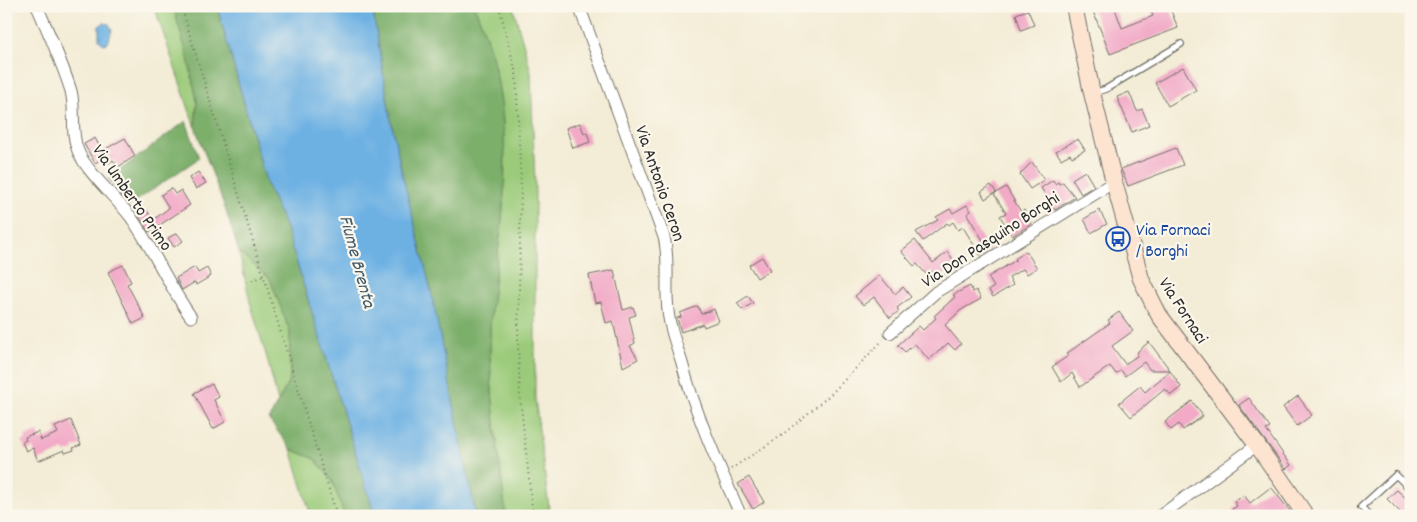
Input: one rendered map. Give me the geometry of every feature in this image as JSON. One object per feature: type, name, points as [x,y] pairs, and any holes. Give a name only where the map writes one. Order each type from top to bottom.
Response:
[{"type":"street","name":"Via Umberto Primo","points":[[37,6],[71,92],[74,136],[78,152],[87,166],[129,216],[147,242],[178,299],[191,317]]},
{"type":"street","name":"Via Antonio Ceron","points":[[579,6],[664,236],[668,253],[667,310],[670,324],[693,402],[741,516]]},
{"type":"street","name":"Via Fornaci","points":[[1074,6],[1092,93],[1141,279],[1154,306],[1257,445],[1306,516]]},
{"type":"street","name":"Via Don Pasquino Borghi","points":[[890,333],[936,292],[1114,182]]},
{"type":"street","points":[[1160,516],[1257,445]]},
{"type":"lane","points":[[1092,93],[1106,89],[1181,44]]},
{"type":"lane","points":[[1370,516],[1361,507],[1396,475],[1411,490]]},
{"type":"path","points":[[181,6],[337,516]]},
{"type":"path","points":[[499,6],[516,73],[521,187],[518,342],[520,396],[533,516]]},
{"type":"path","points":[[247,282],[264,276]]},
{"type":"path","points":[[723,474],[781,436],[830,395],[890,333]]},
{"type":"green space","points":[[154,6],[173,6],[188,58],[197,101],[195,127]]},
{"type":"green space","points":[[173,6],[217,6],[267,185],[286,228],[375,516],[345,516],[332,480],[315,459],[291,449],[269,420],[290,379],[290,332],[270,279],[239,252],[195,127],[197,101],[188,58]]},
{"type":"green space","points":[[372,6],[474,6],[485,32],[493,60],[499,87],[505,173],[492,306],[490,354],[495,424],[506,516],[476,516],[431,291],[401,169]]},
{"type":"green space","points":[[474,6],[513,6],[531,72],[535,186],[535,398],[550,516],[506,516],[493,400],[490,354],[493,293],[501,229],[505,173],[504,144],[499,87],[485,32]]},
{"type":"green space","points":[[186,121],[199,158],[130,205],[108,179]]},
{"type":"green space","points":[[239,252],[270,279],[290,332],[290,379],[269,420],[278,402],[250,302]]},
{"type":"green space","points":[[291,449],[315,459],[332,480],[345,516],[311,516]]},
{"type":"water","name":"Fiume Brenta","points":[[217,6],[372,6],[401,169],[431,291],[476,516],[375,516],[286,228],[267,185]]},
{"type":"water","points":[[104,23],[109,24],[112,30],[108,43],[103,44],[99,40],[99,26]]},
{"type":"building","points":[[1091,6],[1114,6],[1122,28],[1153,16],[1149,6],[1169,6],[1178,28],[1110,54]]},
{"type":"building","points":[[1028,10],[1034,25],[1021,30],[1016,14]]},
{"type":"building","points":[[1183,67],[1196,90],[1168,106],[1155,83]]},
{"type":"building","points":[[1129,92],[1137,111],[1142,109],[1149,125],[1132,132],[1117,97]]},
{"type":"building","points":[[580,123],[584,133],[587,132],[590,142],[573,148],[566,128]]},
{"type":"building","points":[[95,138],[102,151],[125,138],[135,156],[118,167],[113,160],[109,163],[106,157],[95,163],[84,144]]},
{"type":"building","points":[[1078,139],[1085,150],[1072,157],[1070,154],[1061,159],[1056,151]]},
{"type":"building","points":[[1176,148],[1183,165],[1128,186],[1121,169]]},
{"type":"building","points":[[1032,162],[1044,180],[1030,189],[1020,174]]},
{"type":"building","points":[[1085,171],[1094,186],[1081,194],[1072,179]]},
{"type":"building","points":[[198,172],[206,183],[196,189],[189,178]]},
{"type":"building","points":[[1053,180],[1055,184],[1063,182],[1075,197],[1055,210],[1041,188]]},
{"type":"building","points":[[991,185],[996,192],[985,199],[981,192]]},
{"type":"building","points":[[1006,187],[1021,212],[1024,210],[1032,224],[1012,236],[1000,216],[1006,213],[994,194]]},
{"type":"building","points":[[171,188],[175,194],[181,190],[190,205],[149,232],[139,216],[147,211],[153,220],[169,208],[161,195]]},
{"type":"building","points":[[967,205],[971,211],[967,214],[989,250],[980,255],[963,227],[958,230],[953,222],[949,225],[947,223],[923,241],[916,232],[938,220],[936,217],[950,209],[953,213]]},
{"type":"building","points":[[1099,210],[1107,224],[1091,233],[1084,219]]},
{"type":"building","points":[[177,233],[183,241],[174,247],[168,238]]},
{"type":"building","points":[[915,240],[933,263],[948,252],[957,266],[938,279],[932,271],[927,275],[917,264],[914,266],[901,251]]},
{"type":"building","points":[[1026,251],[1037,268],[1027,274],[1023,269],[1009,277],[1013,285],[993,297],[989,290],[994,287],[988,277],[1016,260]]},
{"type":"building","points":[[762,257],[770,270],[757,278],[749,265]]},
{"type":"building","points":[[123,265],[131,282],[127,284],[145,318],[133,324],[108,272]]},
{"type":"building","points":[[195,267],[198,273],[207,268],[211,276],[196,285],[195,282],[182,290],[176,278]]},
{"type":"building","points":[[614,270],[623,310],[633,307],[636,315],[629,317],[635,343],[630,346],[638,359],[623,367],[613,321],[606,323],[601,302],[595,303],[589,275]]},
{"type":"building","points":[[879,276],[895,294],[903,287],[911,297],[897,308],[899,311],[890,318],[874,297],[863,305],[855,296]]},
{"type":"building","points":[[970,286],[973,292],[976,290],[981,299],[961,310],[945,325],[961,344],[955,350],[948,343],[929,360],[915,344],[905,352],[898,345],[919,326],[923,330],[936,318],[934,316],[955,297],[953,295]]},
{"type":"building","points":[[748,296],[753,303],[742,310],[737,303]]},
{"type":"building","points":[[698,306],[701,314],[714,309],[719,321],[704,327],[703,324],[681,332],[677,318],[681,317],[680,313]]},
{"type":"building","points":[[1119,312],[1133,331],[1112,346],[1125,364],[1137,356],[1138,351],[1149,342],[1170,370],[1150,370],[1144,362],[1125,376],[1121,370],[1116,374],[1110,366],[1080,387],[1072,373],[1061,382],[1052,367],[1068,356],[1066,354],[1110,323],[1108,320]]},
{"type":"building","points":[[1170,371],[1181,387],[1171,395],[1165,389],[1131,417],[1119,403],[1140,386],[1145,392]]},
{"type":"building","points":[[212,384],[219,397],[214,400],[225,422],[213,429],[194,393]]},
{"type":"building","points":[[1298,396],[1312,415],[1297,426],[1283,407]]},
{"type":"building","points":[[1249,398],[1270,428],[1266,430],[1291,465],[1286,469],[1239,405]]},
{"type":"building","points":[[1192,401],[1203,416],[1183,430],[1179,424],[1171,430],[1165,422]]},
{"type":"building","points":[[71,420],[81,445],[73,448],[74,450],[65,453],[64,450],[38,461],[33,448],[26,451],[22,442],[26,440],[25,437],[38,432],[41,440],[58,433],[55,427]]},
{"type":"building","points":[[749,477],[764,502],[753,509],[738,484]]},
{"type":"building","points":[[1271,487],[1294,516],[1236,516],[1232,509],[1237,506],[1234,502],[1244,495],[1250,503]]},
{"type":"building","points":[[1397,490],[1411,503],[1411,516],[1404,516],[1387,499]]},
{"type":"place","name":"Via Fornaci / Borghi","points":[[1118,239]]}]
